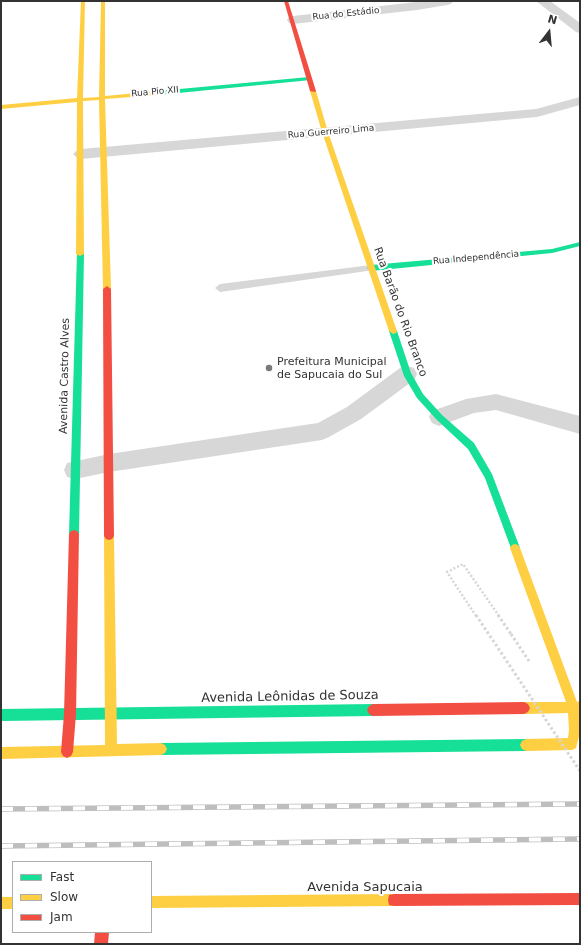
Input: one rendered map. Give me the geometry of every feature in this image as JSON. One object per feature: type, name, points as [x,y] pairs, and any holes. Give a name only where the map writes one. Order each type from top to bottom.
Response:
[{"type":"street","name":"Avenida Castro Alves","points":[[68,752],[75,470],[87,244],[81,154],[80,99],[83,1]]},
{"type":"street","points":[[1,753],[111,750],[107,242],[102,97],[103,1]]},
{"type":"street","name":"Rua Barão do Rio Branco","points":[[111,750],[572,744],[575,730],[576,707],[489,477],[471,446],[439,417],[420,396],[407,374],[326,132],[286,1]]},
{"type":"street","name":"Rua do Estádio","points":[[293,20],[417,6],[447,1]]},
{"type":"street","points":[[542,1],[580,29]]},
{"type":"street","name":"Rua Pio XII","points":[[1,107],[310,79]]},
{"type":"street","name":"Rua Guerreiro Lima","points":[[81,154],[537,113],[580,101]]},
{"type":"street","points":[[87,244],[107,242]]},
{"type":"street","name":"Rua Independência","points":[[371,268],[552,251],[580,244]]},
{"type":"street","points":[[75,470],[109,463],[322,431],[354,413],[407,374]]},
{"type":"street","points":[[439,417],[473,405],[496,402],[580,425]]},
{"type":"street","name":"Avenida Leônidas de Souza","points":[[1,715],[576,707]]},
{"type":"street","name":"Avenida Sapucaia","points":[[152,902],[580,899]]},
{"type":"street","points":[[1,903],[12,903]]},
{"type":"street","points":[[101,944],[102,933]]},
{"type":"lane","points":[[220,288],[371,268]]},
{"type":"path","points":[[511,634],[463,564],[447,572],[580,771]]},
{"type":"railway","points":[[1,809],[580,804]]},
{"type":"railway","points":[[1,846],[580,839]]},
{"type":"traffic: fast","points":[[158,93],[309,79]]},
{"type":"traffic: fast","points":[[371,268],[552,251],[580,244]]},
{"type":"traffic: fast","points":[[74,534],[80,254]]},
{"type":"traffic: fast","points":[[393,331],[407,374],[420,396],[439,417],[471,446],[489,477],[515,548]]},
{"type":"traffic: fast","points":[[1,715],[373,710]]},
{"type":"traffic: fast","points":[[161,749],[526,745]]},
{"type":"traffic: slow","points":[[80,254],[80,99],[83,1]]},
{"type":"traffic: slow","points":[[103,1],[102,97],[107,289]]},
{"type":"traffic: slow","points":[[313,91],[325,132],[393,331]]},
{"type":"traffic: slow","points":[[1,107],[158,93]]},
{"type":"traffic: slow","points":[[109,536],[111,750]]},
{"type":"traffic: slow","points":[[515,548],[573,707],[575,730],[572,744],[526,745]]},
{"type":"traffic: slow","points":[[524,708],[580,707]]},
{"type":"traffic: slow","points":[[1,753],[161,749]]},
{"type":"traffic: slow","points":[[152,902],[394,900]]},
{"type":"traffic: slow","points":[[1,903],[12,903]]},
{"type":"traffic: jam","points":[[286,1],[313,91]]},
{"type":"traffic: jam","points":[[107,289],[109,536]]},
{"type":"traffic: jam","points":[[67,752],[70,714],[74,534]]},
{"type":"traffic: jam","points":[[373,710],[524,708]]},
{"type":"traffic: jam","points":[[394,900],[580,899]]},
{"type":"traffic: jam","points":[[101,944],[102,933]]},
{"type":"place","name":"Prefeitura Municipal de Sapucaia do Sul","points":[[269,368]]}]
